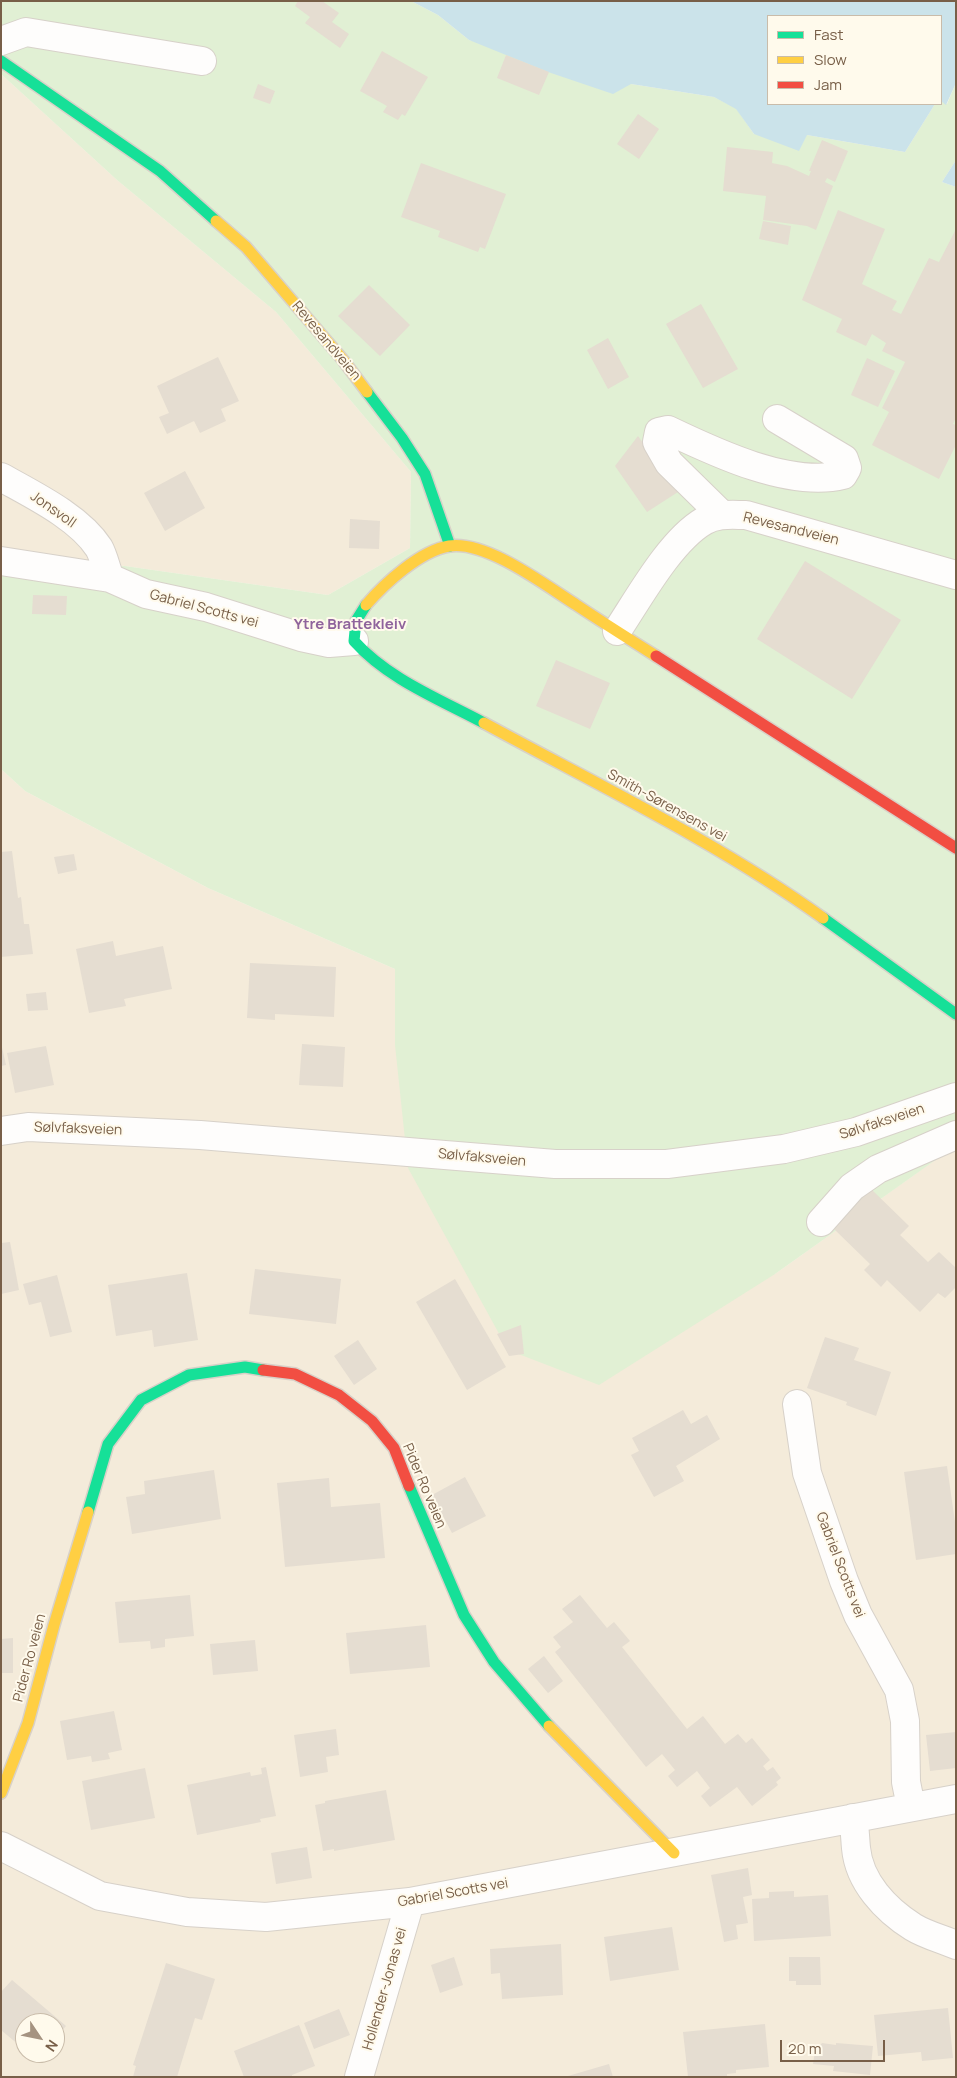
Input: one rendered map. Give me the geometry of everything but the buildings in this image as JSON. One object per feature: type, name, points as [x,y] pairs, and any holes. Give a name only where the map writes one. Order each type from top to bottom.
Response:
[{"type":"main road","name":"Revesandveien","points":[[1,62],[160,171],[246,247],[343,360],[402,438],[425,474],[450,546]]},
{"type":"main road","points":[[354,641],[355,621],[363,607],[398,573],[436,551],[450,546],[482,550],[515,566],[956,848]]},
{"type":"main road","name":"Smith-Sørensens vei","points":[[354,641],[368,657],[392,674],[694,836],[778,886],[956,1014]]},
{"type":"main road","name":"Pider Ro veien","points":[[1,1792],[28,1723],[54,1625],[108,1444],[141,1400],[188,1376],[245,1367],[295,1374],[338,1394],[372,1421],[394,1448],[443,1569],[464,1615],[494,1662],[552,1729],[674,1853]]},
{"type":"street","points":[[1,41],[26,32],[202,61]]},
{"type":"street","points":[[722,515],[669,463],[657,442],[659,432],[668,430],[721,455],[798,478],[826,479],[843,475],[847,468],[844,459],[777,419]]},
{"type":"street","name":"Jonsvoll","points":[[1,477],[45,502],[76,523],[99,549],[110,578]]},
{"type":"street","name":"Revesandveien","points":[[617,631],[679,540],[705,520],[722,515],[746,515],[956,575]]},
{"type":"street","name":"Gabriel Scotts vei","points":[[1,561],[110,578],[146,594],[206,607],[301,637],[329,643],[354,641]]},
{"type":"street","name":"Sølvfaksveien","points":[[1,1131],[28,1127],[200,1134],[555,1164],[668,1164],[784,1148],[856,1132],[956,1097]]},
{"type":"street","points":[[821,1222],[852,1187],[878,1169],[956,1135]]},
{"type":"street","name":"Gabriel Scotts vei","points":[[797,1404],[807,1473],[844,1581],[858,1615],[899,1690],[905,1721],[906,1782],[912,1807]]},
{"type":"street","name":"Gabriel Scotts vei","points":[[1,1846],[100,1896],[187,1912],[266,1916],[410,1902],[956,1799]]},
{"type":"street","points":[[854,1818],[856,1849],[866,1882],[891,1912],[914,1928],[956,1945]]},
{"type":"street","name":"Hollender-Jonas vei","points":[[359,2077],[410,1902]]},
{"type":"shaded area","points":[[1,74],[117,180],[276,312],[411,472],[410,548],[328,595],[125,566],[1,561]]},
{"type":"shaded area","points":[[1,769],[25,791],[208,888],[395,969],[395,1045],[775,1274],[945,1153],[956,1152],[956,2077],[1,2077]]},
{"type":"green space","points":[[1,1],[411,1],[438,15],[469,40],[631,84],[714,97],[736,108],[754,134],[807,135],[905,152],[934,105],[942,105],[942,102],[947,104],[956,83],[956,160],[942,182],[956,187],[956,1152],[944,1154],[775,1274],[599,1385],[508,1350],[408,1168],[395,1045],[395,969],[208,888],[25,791],[1,769],[1,561],[125,566],[328,595],[410,548],[411,472],[276,312],[117,180],[1,74]]},
{"type":"water","points":[[411,1],[956,1],[956,83],[946,105],[942,102],[942,15],[767,15],[767,105],[934,105],[905,152],[807,135],[799,151],[754,134],[736,109],[714,97],[631,84],[613,94],[548,72],[469,40],[438,15]]},
{"type":"water","points":[[956,160],[956,187],[942,182]]},
{"type":"traffic: fast","points":[[1,61],[160,171],[216,221]]},
{"type":"traffic: fast","points":[[367,392],[402,438],[425,474],[450,546]]},
{"type":"traffic: fast","points":[[366,605],[356,621],[354,641],[382,666],[398,677],[432,697],[484,723]]},
{"type":"traffic: fast","points":[[823,918],[956,1014]]},
{"type":"traffic: fast","points":[[88,1512],[108,1444],[141,1400],[189,1375],[245,1367],[263,1370]]},
{"type":"traffic: fast","points":[[409,1486],[464,1615],[494,1662],[549,1726]]},
{"type":"traffic: slow","points":[[216,221],[246,247],[343,360],[367,392]]},
{"type":"traffic: slow","points":[[366,605],[393,578],[426,554],[449,546],[464,546],[480,550],[515,566],[656,656]]},
{"type":"traffic: slow","points":[[484,723],[699,839],[783,890],[823,918]]},
{"type":"traffic: slow","points":[[1,1793],[28,1723],[54,1625],[88,1512]]},
{"type":"traffic: slow","points":[[549,1726],[674,1853]]},
{"type":"traffic: jam","points":[[656,656],[956,848]]},
{"type":"traffic: jam","points":[[263,1370],[295,1374],[339,1395],[372,1421],[394,1448],[409,1486]]},
{"type":"district","name":"Ytre Brattekleiv","points":[[350,625]]}]
